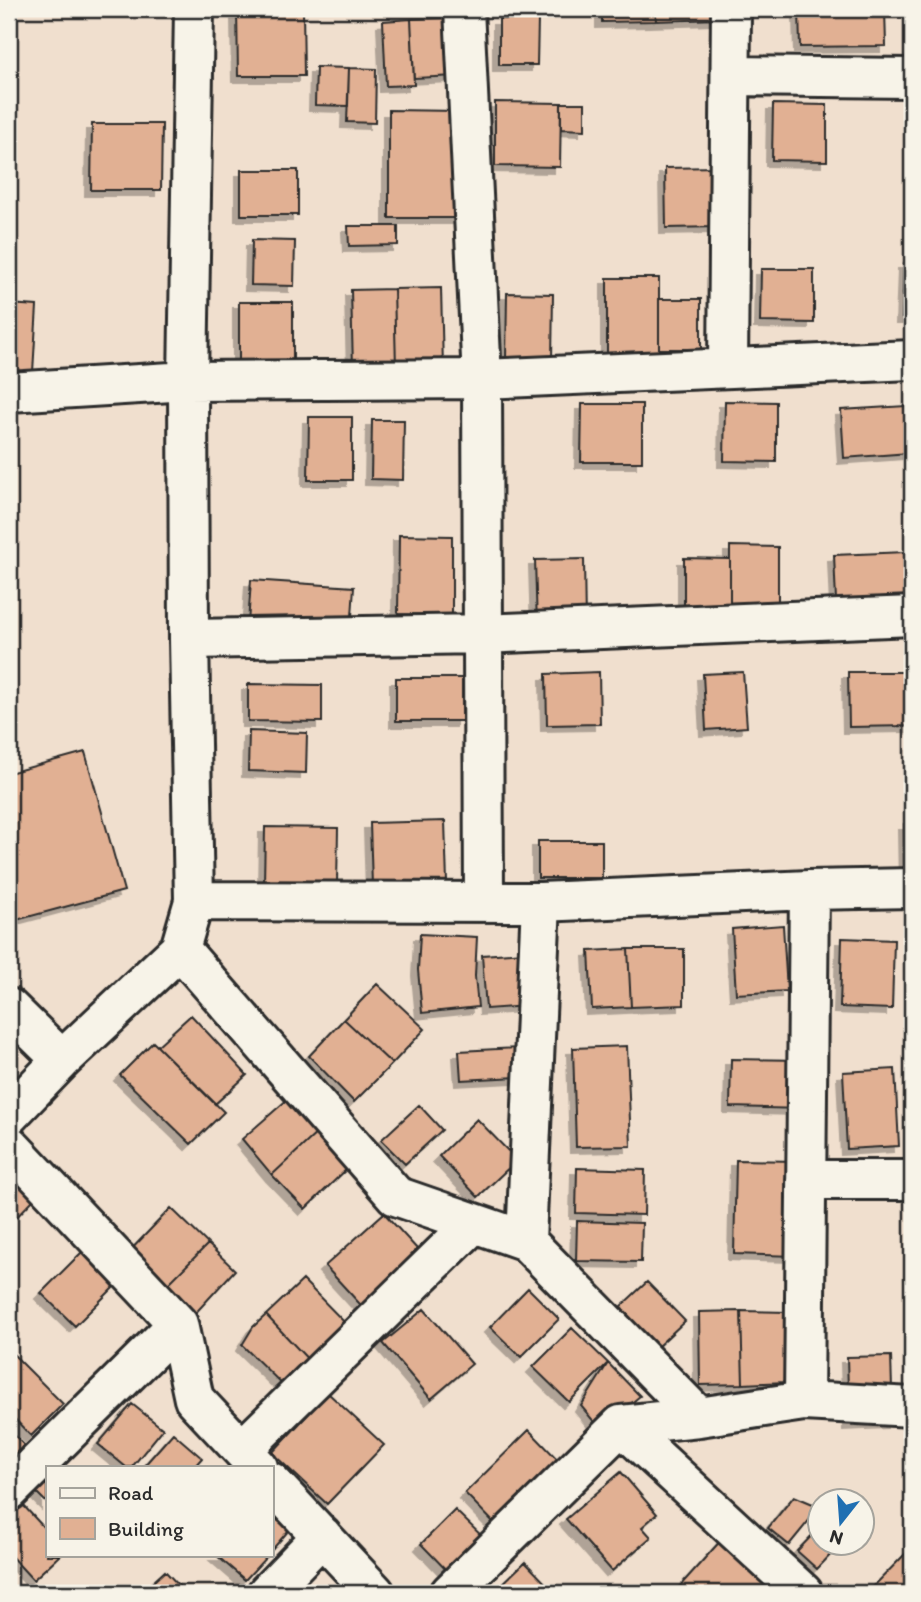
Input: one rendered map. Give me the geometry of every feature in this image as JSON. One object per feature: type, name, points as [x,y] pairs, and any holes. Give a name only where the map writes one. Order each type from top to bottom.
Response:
[{"type":"street","points":[[9,1115],[62,1060],[180,949],[194,901],[188,381],[194,9]]},
{"type":"street","points":[[464,9],[482,379],[484,901]]},
{"type":"street","points":[[728,368],[731,9]]},
{"type":"street","points":[[731,76],[912,78]]},
{"type":"street","points":[[9,392],[188,381],[482,379],[912,360]]},
{"type":"street","points":[[189,639],[482,634],[912,615]]},
{"type":"street","points":[[194,901],[541,902],[912,888]]},
{"type":"street","points":[[804,1401],[809,890]]},
{"type":"street","points":[[526,1241],[541,902]]},
{"type":"street","points":[[180,949],[396,1196],[526,1241],[699,1417]]},
{"type":"street","points":[[9,1008],[62,1060]]},
{"type":"street","points":[[9,1145],[178,1324],[194,1399],[250,1458],[474,1223]]},
{"type":"street","points":[[806,1180],[912,1180]]},
{"type":"street","points":[[9,1491],[178,1324]]},
{"type":"street","points":[[452,1593],[621,1425],[699,1417],[804,1401],[912,1407]]},
{"type":"street","points":[[621,1425],[803,1593]]},
{"type":"street","points":[[273,1484],[375,1593]]},
{"type":"street","points":[[267,1593],[322,1536]]},
{"type":"building","points":[[237,9],[303,9],[304,76],[238,76]]},
{"type":"building","points":[[602,9],[655,9],[656,21],[602,22]]},
{"type":"building","points":[[655,9],[717,9],[718,19],[656,21]]},
{"type":"building","points":[[799,9],[885,9],[886,46],[800,47]]},
{"type":"building","points":[[455,18],[457,76],[414,78],[411,19]]},
{"type":"building","points":[[411,19],[414,85],[386,86],[383,21]]},
{"type":"building","points":[[499,19],[538,19],[537,65],[499,65]]},
{"type":"building","points":[[316,67],[349,68],[348,106],[315,105]]},
{"type":"building","points":[[349,68],[376,69],[375,123],[347,122]]},
{"type":"building","points":[[495,102],[561,103],[560,167],[495,166]]},
{"type":"building","points":[[561,103],[585,103],[585,130],[561,129]]},
{"type":"building","points":[[773,104],[827,105],[827,161],[772,160]]},
{"type":"building","points":[[389,110],[459,111],[459,218],[389,218]]},
{"type":"building","points":[[92,124],[162,124],[161,190],[91,190]]},
{"type":"building","points":[[718,167],[719,227],[666,228],[665,168]]},
{"type":"building","points":[[241,170],[298,170],[298,215],[241,215]]},
{"type":"building","points":[[348,226],[398,226],[398,245],[349,246]]},
{"type":"building","points":[[252,240],[295,241],[294,286],[251,285]]},
{"type":"building","points":[[904,263],[912,263],[912,318],[902,318]]},
{"type":"building","points":[[761,269],[814,269],[814,323],[760,322]]},
{"type":"building","points":[[607,278],[659,278],[659,356],[607,356]]},
{"type":"building","points":[[441,288],[443,367],[396,367],[394,289]]},
{"type":"building","points":[[394,289],[396,367],[353,368],[351,290]]},
{"type":"building","points":[[507,293],[553,294],[552,360],[506,359]]},
{"type":"building","points":[[659,299],[701,299],[701,349],[659,349]]},
{"type":"building","points":[[239,302],[293,302],[293,364],[239,364]]},
{"type":"building","points":[[9,304],[37,306],[33,372],[9,370]]},
{"type":"building","points":[[725,401],[776,402],[776,462],[724,461]]},
{"type":"building","points":[[582,404],[642,404],[642,462],[581,462]]},
{"type":"building","points":[[906,406],[909,453],[844,458],[841,410]]},
{"type":"building","points":[[309,417],[352,417],[352,480],[308,480]]},
{"type":"building","points":[[372,420],[404,420],[403,480],[371,479]]},
{"type":"building","points":[[399,535],[452,536],[452,615],[398,614]]},
{"type":"building","points":[[730,546],[778,547],[778,617],[730,617]]},
{"type":"building","points":[[906,552],[908,598],[836,601],[834,555]]},
{"type":"building","points":[[684,558],[730,559],[730,617],[684,616]]},
{"type":"building","points":[[584,559],[585,625],[537,626],[535,560]]},
{"type":"building","points":[[251,580],[354,587],[351,631],[248,624]]},
{"type":"building","points":[[599,672],[600,724],[547,725],[546,674]]},
{"type":"building","points":[[743,672],[747,727],[706,730],[703,674]]},
{"type":"building","points":[[848,672],[912,672],[912,726],[849,727]]},
{"type":"building","points":[[396,678],[462,678],[462,721],[396,721]]},
{"type":"building","points":[[248,684],[322,685],[322,722],[248,721]]},
{"type":"building","points":[[249,731],[307,733],[306,773],[248,771]]},
{"type":"building","points":[[85,752],[124,891],[9,922],[9,773]]},
{"type":"building","points":[[445,821],[447,883],[372,886],[370,823]]},
{"type":"building","points":[[904,824],[912,824],[912,878],[905,879]]},
{"type":"building","points":[[265,827],[338,828],[337,885],[264,884]]},
{"type":"building","points":[[538,841],[602,841],[602,878],[538,878]]},
{"type":"building","points":[[783,925],[787,991],[736,994],[732,929]]},
{"type":"building","points":[[420,934],[477,937],[475,976],[478,1007],[422,1013],[418,970]]},
{"type":"building","points":[[842,938],[894,940],[892,1009],[840,1007]]},
{"type":"building","points":[[628,949],[684,949],[684,1005],[631,1007]]},
{"type":"building","points":[[628,949],[631,1007],[592,1009],[589,951]]},
{"type":"building","points":[[525,952],[528,1006],[486,1009],[482,955]]},
{"type":"building","points":[[377,984],[425,1029],[392,1064],[344,1019]]},
{"type":"building","points":[[191,1015],[247,1075],[215,1104],[157,1046]]},
{"type":"building","points":[[344,1019],[392,1064],[354,1102],[309,1056]]},
{"type":"building","points":[[153,1042],[224,1112],[191,1144],[120,1075]]},
{"type":"building","points":[[627,1046],[631,1146],[576,1147],[573,1048]]},
{"type":"building","points":[[517,1048],[518,1077],[461,1080],[459,1051]]},
{"type":"building","points":[[731,1059],[804,1060],[803,1109],[730,1107]]},
{"type":"building","points":[[895,1069],[899,1146],[847,1149],[843,1072]]},
{"type":"building","points":[[288,1099],[319,1131],[272,1175],[242,1139]]},
{"type":"building","points":[[419,1105],[442,1130],[405,1164],[381,1140]]},
{"type":"building","points":[[477,1119],[517,1160],[478,1197],[439,1156]]},
{"type":"building","points":[[319,1131],[351,1165],[305,1209],[272,1175]]},
{"type":"building","points":[[736,1160],[798,1161],[796,1256],[734,1254]]},
{"type":"building","points":[[577,1168],[645,1170],[644,1215],[576,1213]]},
{"type":"building","points":[[9,1175],[34,1199],[9,1225]]},
{"type":"building","points":[[171,1208],[208,1244],[161,1291],[125,1256]]},
{"type":"building","points":[[384,1213],[429,1262],[370,1315],[325,1266]]},
{"type":"building","points":[[577,1221],[642,1223],[641,1262],[576,1261]]},
{"type":"building","points":[[208,1244],[235,1270],[190,1319],[161,1291]]},
{"type":"building","points":[[84,1250],[118,1283],[75,1326],[41,1293]]},
{"type":"building","points":[[303,1280],[353,1331],[315,1367],[266,1315]]},
{"type":"building","points":[[647,1282],[685,1321],[657,1347],[620,1307]]},
{"type":"building","points":[[528,1288],[559,1319],[521,1357],[490,1327]]},
{"type":"building","points":[[424,1309],[472,1364],[431,1399],[383,1343]]},
{"type":"building","points":[[741,1311],[787,1312],[786,1382],[743,1384]]},
{"type":"building","points":[[741,1311],[743,1384],[700,1385],[699,1312]]},
{"type":"building","points":[[266,1315],[315,1367],[289,1391],[242,1345],[253,1327]]},
{"type":"building","points":[[572,1328],[608,1363],[569,1402],[533,1367]]},
{"type":"building","points":[[9,1350],[63,1404],[31,1436],[9,1413]]},
{"type":"building","points":[[891,1356],[893,1422],[849,1424],[847,1357]]},
{"type":"building","points":[[608,1363],[640,1396],[600,1429],[581,1406]]},
{"type":"building","points":[[328,1393],[384,1445],[327,1504],[272,1453]]},
{"type":"building","points":[[132,1404],[163,1429],[133,1466],[125,1466],[98,1444]]},
{"type":"building","points":[[9,1429],[24,1445],[9,1460]]},
{"type":"building","points":[[529,1430],[566,1468],[501,1530],[465,1493]]},
{"type":"building","points":[[173,1433],[202,1458],[195,1466],[144,1466]]},
{"type":"building","points":[[621,1472],[657,1514],[642,1527],[651,1537],[612,1571],[566,1519]]},
{"type":"building","points":[[46,1480],[46,1502],[35,1491]]},
{"type":"building","points":[[794,1496],[806,1501],[806,1524],[789,1545],[768,1528]]},
{"type":"building","points":[[23,1505],[46,1530],[46,1556],[59,1556],[33,1580],[9,1554],[9,1518]]},
{"type":"building","points":[[455,1510],[490,1544],[455,1579],[421,1544]]},
{"type":"building","points":[[273,1517],[289,1530],[273,1549]]},
{"type":"building","points":[[724,1537],[788,1593],[685,1593],[678,1588]]},
{"type":"building","points":[[806,1542],[806,1556],[829,1556],[817,1569],[797,1551]]},
{"type":"building","points":[[912,1547],[912,1593],[867,1593]]},
{"type":"building","points":[[217,1556],[267,1556],[245,1580]]},
{"type":"building","points":[[525,1562],[555,1593],[493,1593]]},
{"type":"building","points":[[165,1571],[186,1593],[141,1593]]}]
